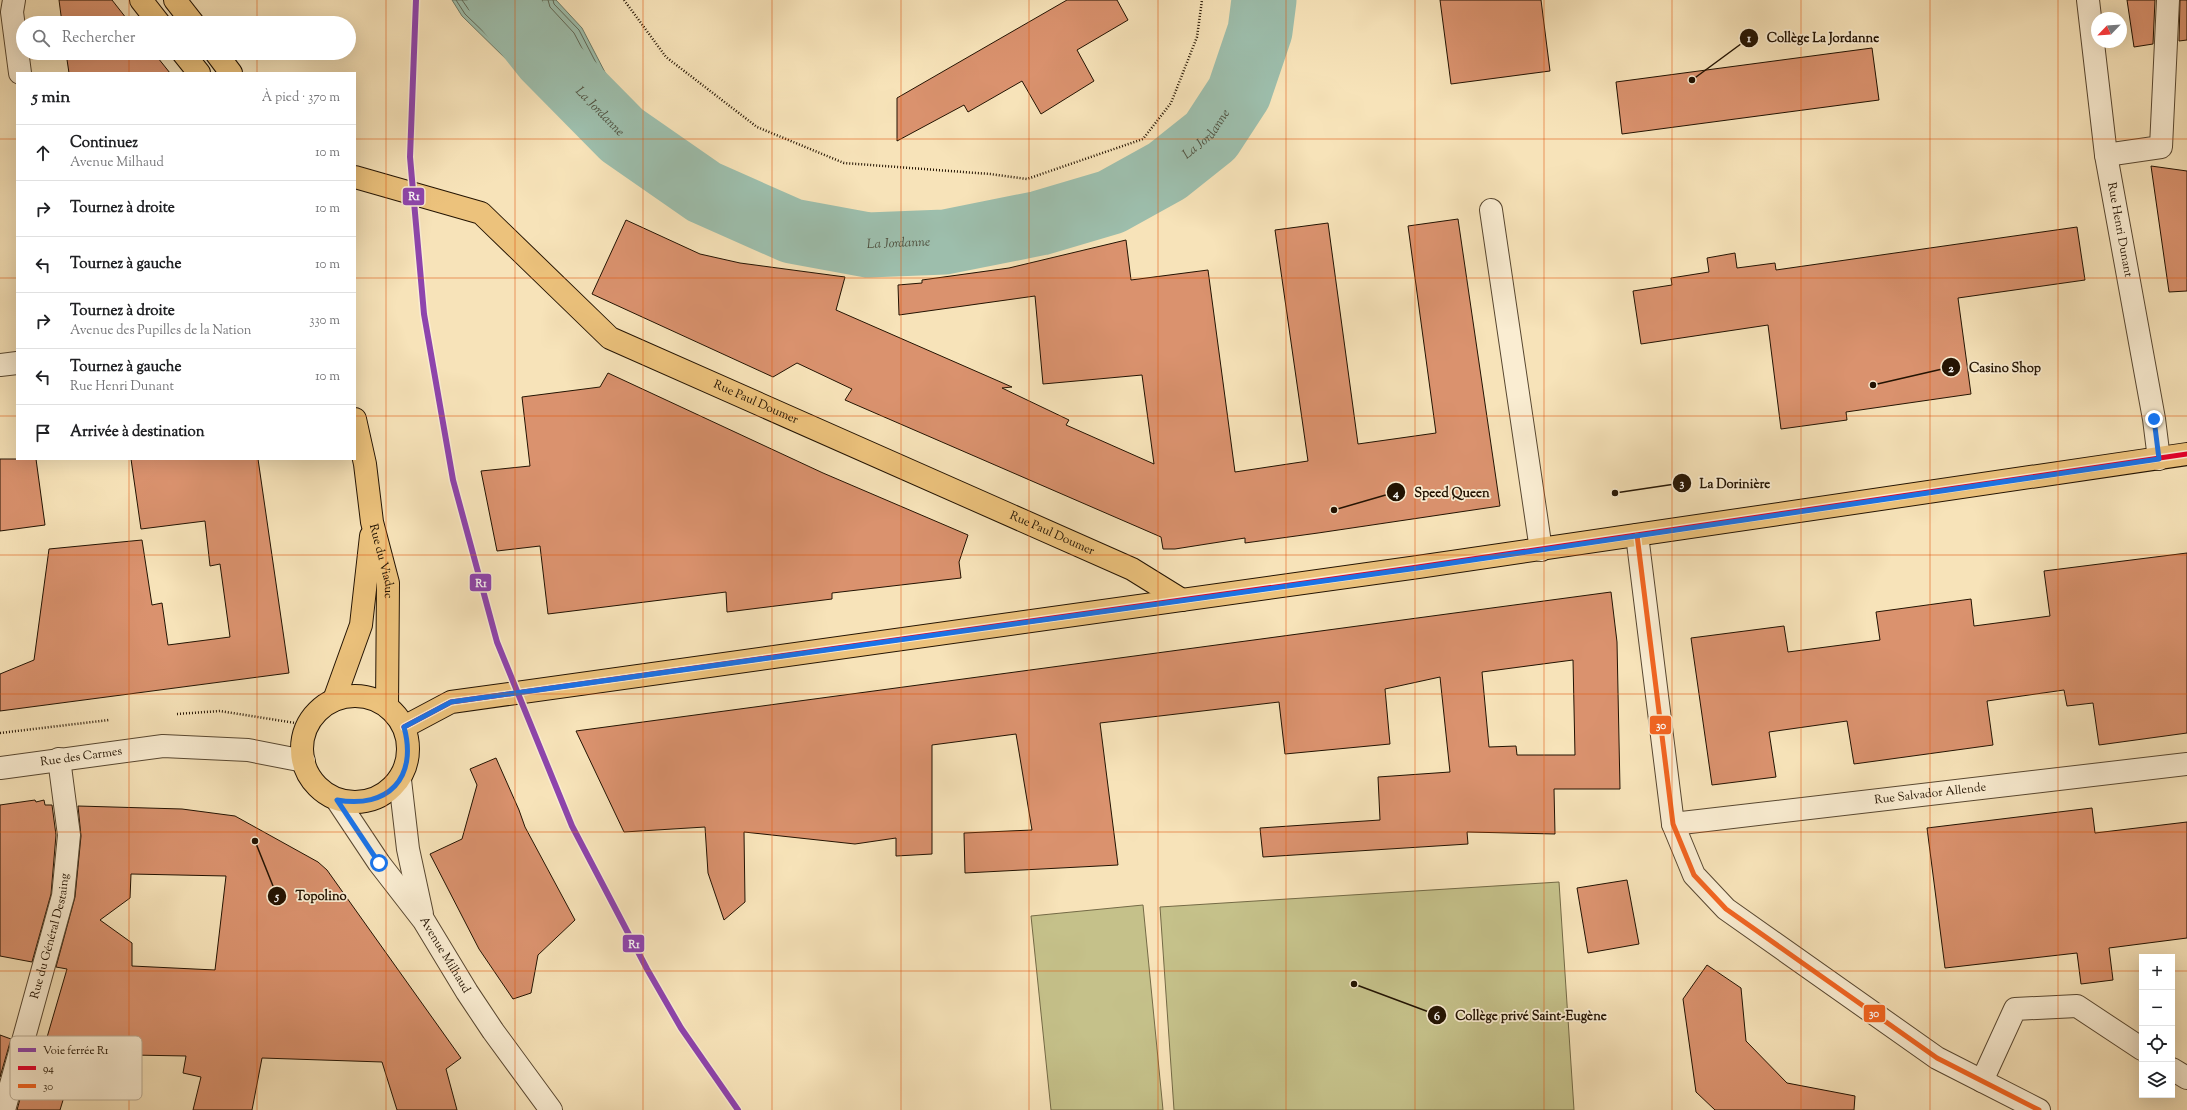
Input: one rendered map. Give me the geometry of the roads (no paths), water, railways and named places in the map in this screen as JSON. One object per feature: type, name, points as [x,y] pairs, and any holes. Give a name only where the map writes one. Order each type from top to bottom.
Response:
[{"type":"main road","points":[[141,0],[154,16]]},
{"type":"main road","points":[[175,0],[188,16]]},
{"type":"main road","points":[[188,60],[197,72]]},
{"type":"main road","points":[[221,60],[230,72]]},
{"type":"main road","name":"Rue Paul Doumer","points":[[356,177],[481,213],[610,338],[1132,569],[1182,600]]},
{"type":"main road","name":"Rue du Viaduc","points":[[356,424],[365,464],[372,522],[388,583],[387,706]]},
{"type":"main road","points":[[404,727],[451,702],[1541,550],[2187,454]]},
{"type":"main road","points":[[334,700],[361,625],[372,522]]},
{"type":"main road","points":[[352,696],[371,698],[387,706],[398,716],[404,727],[409,744],[408,763],[400,780],[388,792],[372,801],[354,803],[337,800],[321,791],[310,778],[304,762],[302,743],[308,725],[319,710],[334,700],[352,696]]},
{"type":"street","points":[[14,0],[12,12],[16,42]]},
{"type":"street","name":"Rue Henri Dunant","points":[[2088,0],[2106,155],[2154,419],[2159,459]]},
{"type":"street","points":[[2106,155],[2160,147],[2168,0]]},
{"type":"street","points":[[18,60],[20,72]]},
{"type":"street","points":[[1491,210],[1541,550]]},
{"type":"street","points":[[0,365],[16,363]]},
{"type":"street","points":[[1637,535],[1673,824],[1694,875],[1726,910],[1937,1058],[2039,1110]]},
{"type":"street","name":"Rue des Carmes","points":[[0,768],[163,746],[248,750],[304,762]]},
{"type":"street","name":"Rue du Général Destaing","points":[[24,1036],[63,896],[69,835],[59,759]]},
{"type":"street","name":"Rue Salvador Allende","points":[[1673,824],[2187,764]]},
{"type":"street","points":[[400,780],[408,849],[424,921]]},
{"type":"street","name":"Avenue Milhaud","points":[[337,800],[379,863],[424,921],[484,1018],[551,1110]]},
{"type":"street","points":[[1982,1081],[2016,1008],[2077,1006],[2139,1047]]},
{"type":"street","points":[[2175,1070],[2187,1078]]},
{"type":"street","name":"Rue du Général Destaing","points":[[4,1110],[10,1088]]},
{"type":"water","points":[[452,0],[556,0],[582,28],[647,153],[553,105],[462,16]]},
{"type":"waterway","name":"La Jordanne","points":[[500,0],[546,58],[622,135],[704,192],[792,231],[868,245],[945,242],[1040,223],[1111,202],[1167,171],[1211,136],[1239,93],[1260,31],[1264,0]]},
{"type":"rail line","name":"R1","points":[[416,0],[410,157],[424,314],[453,480],[497,642],[572,826],[647,969],[681,1028],[738,1110]]},
{"type":"place","name":"Collège La Jordanne","points":[[1692,80]]},
{"type":"place","name":"Casino Shop","points":[[1873,385]]},
{"type":"place","name":"La Dorinière","points":[[1615,493]]},
{"type":"place","name":"Speed Queen","points":[[1334,510]]},
{"type":"place","name":"Topolino","points":[[255,841]]},
{"type":"place","name":"Collège privé Saint-Eugène","points":[[1354,984]]}]
